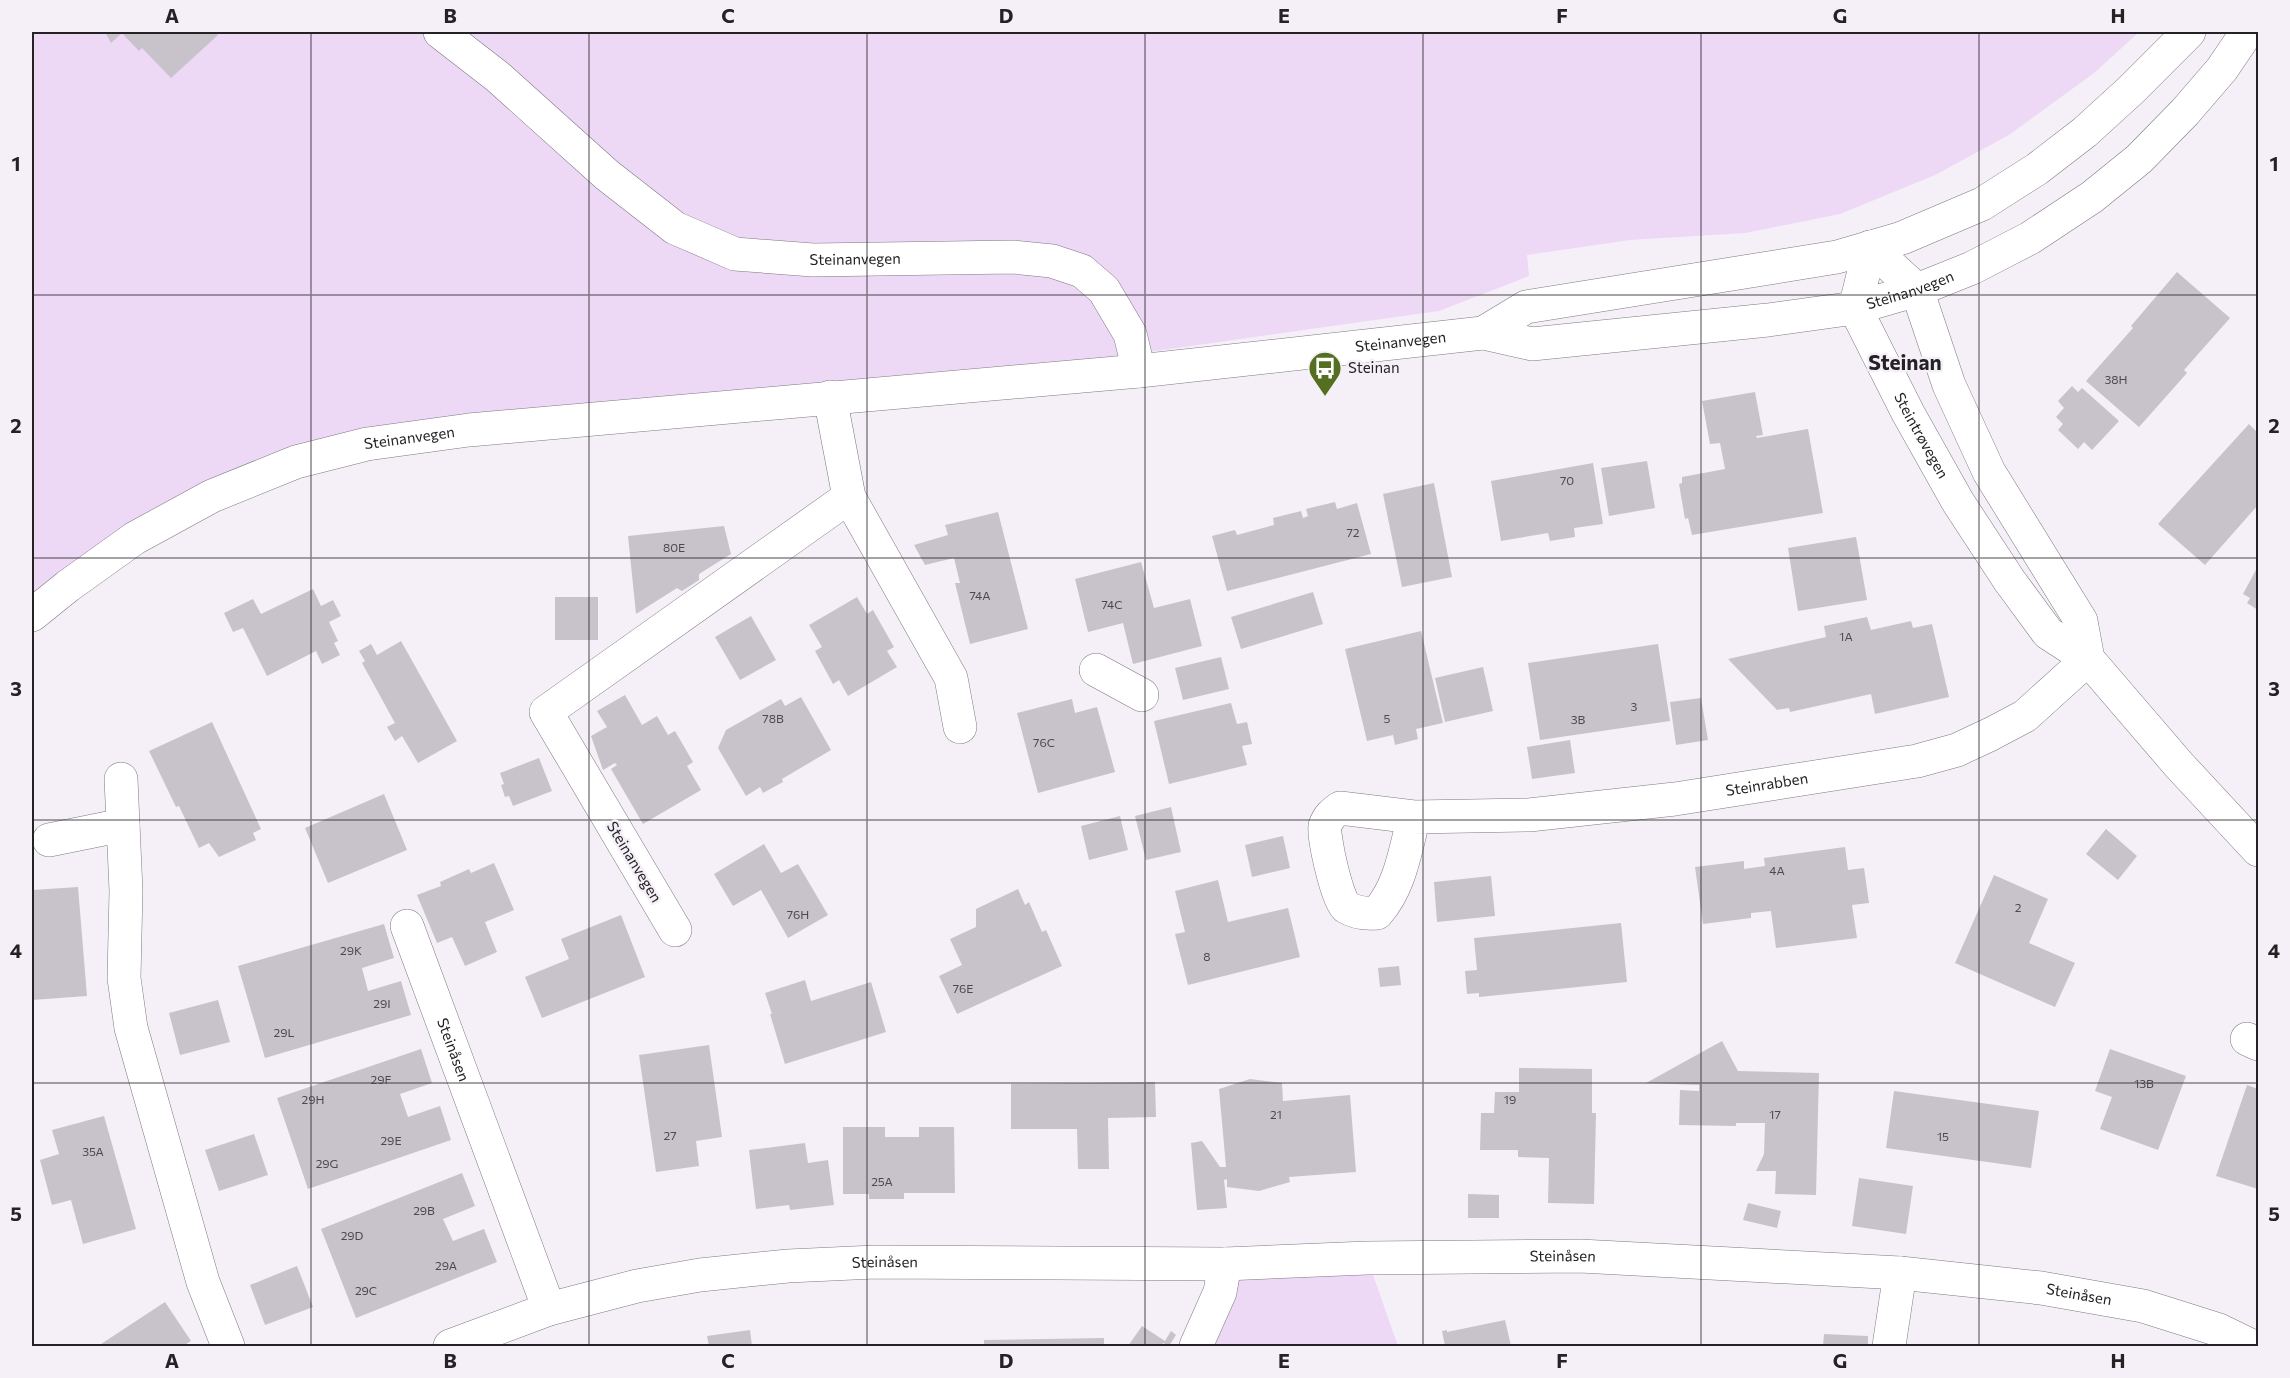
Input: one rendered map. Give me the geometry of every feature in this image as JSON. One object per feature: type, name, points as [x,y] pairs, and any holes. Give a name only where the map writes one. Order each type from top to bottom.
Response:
[{"type":"street","name":"Steinanvegen","points":[[440,32],[498,77],[607,175],[675,228],[735,254],[813,260],[1013,257],[1052,261],[1082,271],[1104,290],[1130,334],[1139,371]]},
{"type":"street","name":"Steinanvegen","points":[[1483,333],[1526,307],[1837,257],[1902,237],[1982,204],[2037,169],[2085,132],[2132,90],[2189,32]]},
{"type":"street","name":"Steinanvegen","points":[[32,615],[135,538],[212,496],[296,462],[368,444],[469,430],[1139,371],[1483,333],[1532,344],[1768,320],[1855,308],[1917,290],[1972,268],[2030,238],[2092,196],[2139,159],[2185,112],[2222,69],[2247,32]]},
{"type":"street","points":[[1855,308],[1870,247],[1917,290],[1949,385],[1989,472],[2081,621],[2088,659]]},
{"type":"street","name":"Steintrøvegen","points":[[1855,308],[1908,413],[1953,492],[2009,580],[2048,633],[2088,659],[2179,765],[2259,850]]},
{"type":"street","points":[[830,397],[849,497],[951,678],[960,727]]},
{"type":"street","name":"Steinanvegen","points":[[675,930],[546,712],[849,497]]},
{"type":"street","name":"Steinrabben","points":[[1414,817],[1528,814],[1675,799],[1917,761],[1957,750],[2025,716],[2088,659]]},
{"type":"street","points":[[1096,670],[1142,695]]},
{"type":"street","points":[[121,779],[126,891],[124,978],[131,1028],[203,1282],[228,1347]]},
{"type":"street","points":[[49,840],[123,825]]},
{"type":"street","name":"Steinåsen","points":[[407,926],[549,1309]]},
{"type":"street","name":"Steinåsen","points":[[450,1347],[549,1309],[637,1286],[700,1275],[788,1266],[875,1262],[1225,1264],[1368,1258],[1580,1256],[1900,1273],[2042,1288],[2143,1305],[2218,1330],[2252,1347]]},
{"type":"street","points":[[1196,1347],[1220,1292],[1225,1264]]},
{"type":"street","points":[[1889,1347],[1900,1273]]},
{"type":"shaded area","points":[[32,32],[2139,32],[2094,73],[2009,135],[1935,175],[1840,214],[1745,233],[1630,240],[1527,255],[1529,276],[1439,311],[830,397],[294,453],[32,608]]},
{"type":"shaded area","points":[[1367,1258],[1398,1346],[1180,1346],[1225,1264]]},
{"type":"building","points":[[105,32],[215,32],[218,35],[171,78],[142,48],[139,51],[122,33],[111,43]]},
{"type":"building","points":[[2177,272],[2230,318],[2184,370],[2187,373],[2139,427],[2086,381],[2133,328],[2131,326]]},
{"type":"building","points":[[2072,386],[2078,392],[2082,388],[2119,421],[2092,450],[2084,442],[2078,449],[2058,430],[2063,424],[2056,417],[2064,408],[2058,401]]},
{"type":"building","points":[[1755,392],[1763,435],[1756,436],[1757,438],[1808,429],[1823,513],[1692,535],[1688,518],[1685,519],[1679,484],[1682,483],[1682,477],[1725,469],[1720,443],[1710,444],[1702,401]]},
{"type":"building","points":[[2249,424],[2258,433],[2258,505],[2205,565],[2158,524]]},
{"type":"building","points":[[1647,461],[1655,508],[1609,516],[1601,468]]},
{"type":"building","points":[[1593,463],[1603,524],[1574,528],[1575,537],[1550,541],[1548,533],[1501,541],[1491,481]]},
{"type":"building","points":[[1434,483],[1452,577],[1402,587],[1383,494]]},
{"type":"building","points":[[1335,502],[1337,509],[1357,503],[1371,554],[1227,591],[1212,536],[1235,530],[1237,535],[1274,525],[1273,518],[1301,511],[1303,518],[1308,516],[1306,509]]},
{"type":"building","points":[[998,512],[1028,629],[970,644],[955,583],[960,583],[954,558],[925,565],[914,545],[948,535],[945,525]]},
{"type":"building","points":[[724,526],[731,554],[699,574],[699,580],[682,591],[677,588],[636,614],[628,536]]},
{"type":"building","points":[[1856,537],[1867,600],[1798,611],[1788,548]]},
{"type":"building","points":[[1141,562],[1154,608],[1190,599],[1202,646],[1133,664],[1123,623],[1088,632],[1075,579]]},
{"type":"building","points":[[2258,566],[2258,610],[2247,603],[2250,598],[2243,594]]},
{"type":"building","points":[[313,589],[321,606],[333,600],[341,616],[329,622],[338,641],[334,643],[340,655],[322,664],[316,651],[267,676],[243,628],[233,632],[224,613],[253,599],[261,614]]},
{"type":"building","points":[[1313,592],[1323,624],[1241,649],[1231,617]]},
{"type":"building","points":[[555,597],[598,597],[598,640],[555,640]]},
{"type":"building","points":[[857,597],[867,614],[873,610],[894,647],[887,651],[897,667],[848,696],[839,680],[833,684],[815,651],[822,647],[809,625]]},
{"type":"building","points":[[751,616],[776,660],[740,680],[715,637]]},
{"type":"building","points":[[1867,617],[1871,630],[1911,621],[1913,628],[1932,624],[1949,697],[1875,714],[1871,694],[1790,712],[1789,708],[1777,710],[1728,659],[1826,637],[1824,626]]},
{"type":"building","points":[[1421,631],[1443,723],[1416,729],[1418,739],[1395,745],[1393,735],[1367,741],[1345,649]]},
{"type":"building","points":[[401,641],[457,741],[418,763],[402,736],[395,741],[387,727],[395,723],[362,663],[365,661],[359,651],[371,644],[377,655]]},
{"type":"building","points":[[1658,644],[1670,721],[1540,740],[1528,663]]},
{"type":"building","points":[[1221,657],[1229,689],[1183,700],[1175,668]]},
{"type":"building","points":[[1483,667],[1493,711],[1445,722],[1435,678]]},
{"type":"building","points":[[625,695],[642,725],[657,716],[668,735],[675,731],[693,762],[687,766],[701,790],[643,824],[611,769],[617,765],[615,763],[603,770],[591,736],[607,727],[597,711]]},
{"type":"building","points":[[801,697],[831,750],[763,793],[760,787],[746,796],[718,748],[726,730],[781,699],[785,706]]},
{"type":"building","points":[[1701,698],[1708,740],[1676,745],[1670,702]]},
{"type":"building","points":[[1072,699],[1075,713],[1097,707],[1115,772],[1038,793],[1017,713]]},
{"type":"building","points":[[1231,703],[1237,724],[1247,722],[1252,744],[1242,746],[1247,765],[1169,784],[1154,721]]},
{"type":"building","points":[[212,722],[261,829],[253,833],[256,840],[219,857],[209,843],[199,848],[149,751]]},
{"type":"building","points":[[1570,740],[1575,773],[1532,779],[1527,747]]},
{"type":"building","points":[[539,758],[552,791],[513,806],[509,796],[505,797],[500,773]]},
{"type":"building","points":[[384,794],[407,850],[328,883],[305,828]]},
{"type":"building","points":[[1171,807],[1181,852],[1146,860],[1135,816]]},
{"type":"building","points":[[1120,816],[1128,850],[1089,860],[1081,826]]},
{"type":"building","points":[[2106,829],[2137,856],[2118,880],[2086,854]]},
{"type":"building","points":[[1283,836],[1290,868],[1252,877],[1245,845]]},
{"type":"building","points":[[764,844],[781,873],[798,864],[828,915],[788,938],[761,890],[733,906],[714,874]]},
{"type":"building","points":[[1845,847],[1848,870],[1864,868],[1869,903],[1852,905],[1857,938],[1776,948],[1771,911],[1751,913],[1751,918],[1703,924],[1695,867],[1744,861],[1744,869],[1765,866],[1764,858]]},
{"type":"building","points":[[494,863],[514,910],[485,922],[497,952],[465,966],[452,937],[437,943],[417,895],[441,886],[440,882],[469,869],[471,873]]},
{"type":"building","points":[[1994,875],[2048,899],[2029,943],[2075,963],[2055,1007],[1955,963]]},
{"type":"building","points":[[1491,876],[1495,916],[1437,922],[1434,882]]},
{"type":"building","points":[[1218,880],[1228,922],[1288,908],[1300,957],[1188,985],[1175,934],[1185,932],[1175,891]]},
{"type":"building","points":[[78,887],[87,996],[32,1000],[32,890]]},
{"type":"building","points":[[1018,889],[1025,905],[1029,902],[1042,932],[1046,930],[1062,966],[957,1014],[939,976],[962,965],[950,939],[976,927],[976,909]]},
{"type":"building","points":[[621,915],[645,977],[542,1018],[525,977],[569,959],[561,939]]},
{"type":"building","points":[[1621,923],[1627,982],[1479,997],[1479,993],[1467,994],[1465,971],[1477,970],[1474,938]]},
{"type":"building","points":[[384,924],[394,958],[362,968],[368,991],[401,981],[411,1015],[265,1058],[238,966]]},
{"type":"building","points":[[1399,966],[1401,985],[1380,987],[1378,968]]},
{"type":"building","points":[[805,980],[811,1001],[871,982],[886,1032],[785,1064],[765,993]]},
{"type":"building","points":[[218,1000],[230,1042],[180,1055],[169,1013]]},
{"type":"building","points":[[1722,1041],[1738,1071],[1819,1073],[1816,1195],[1775,1194],[1776,1171],[1756,1171],[1764,1154],[1765,1123],[1736,1123],[1736,1126],[1679,1125],[1680,1090],[1699,1091],[1699,1085],[1646,1083]]},
{"type":"building","points":[[709,1045],[722,1137],[696,1141],[699,1166],[656,1172],[639,1055]]},
{"type":"building","points":[[421,1049],[432,1083],[400,1094],[408,1117],[440,1106],[451,1140],[308,1189],[277,1098]]},
{"type":"building","points":[[2110,1049],[2186,1076],[2158,1150],[2100,1129],[2112,1097],[2095,1091]]},
{"type":"building","points":[[1519,1068],[1592,1069],[1592,1113],[1596,1113],[1594,1204],[1548,1203],[1549,1158],[1518,1157],[1518,1150],[1480,1150],[1481,1113],[1494,1113],[1495,1092],[1519,1092]]},
{"type":"building","points":[[1250,1079],[1282,1083],[1283,1101],[1350,1095],[1356,1172],[1289,1177],[1290,1182],[1259,1191],[1227,1187],[1227,1179],[1224,1180],[1227,1208],[1197,1210],[1191,1143],[1202,1141],[1220,1167],[1226,1167],[1219,1089]]},
{"type":"building","points":[[1155,1082],[1156,1117],[1108,1118],[1109,1169],[1078,1169],[1077,1129],[1011,1129],[1011,1084]]},
{"type":"building","points":[[2247,1085],[2258,1089],[2258,1189],[2216,1176]]},
{"type":"building","points":[[1894,1091],[2039,1111],[2031,1168],[1886,1148]]},
{"type":"building","points":[[104,1116],[136,1229],[83,1244],[71,1200],[52,1205],[40,1160],[59,1154],[52,1130]]},
{"type":"building","points":[[843,1127],[885,1127],[885,1137],[919,1137],[919,1127],[954,1127],[955,1193],[904,1193],[904,1199],[869,1199],[869,1194],[843,1194]]},
{"type":"building","points":[[254,1134],[268,1175],[219,1191],[205,1150]]},
{"type":"building","points":[[805,1143],[808,1163],[828,1160],[834,1205],[790,1210],[789,1205],[756,1209],[749,1150]]},
{"type":"building","points":[[462,1173],[475,1206],[443,1219],[453,1241],[484,1229],[497,1262],[356,1318],[321,1229]]},
{"type":"building","points":[[1859,1178],[1913,1186],[1906,1234],[1852,1226]]},
{"type":"building","points":[[1468,1194],[1499,1195],[1499,1218],[1468,1218]]},
{"type":"building","points":[[1748,1203],[1781,1211],[1777,1228],[1743,1220]]},
{"type":"building","points":[[297,1266],[313,1307],[265,1325],[250,1285]]},
{"type":"building","points":[[165,1302],[191,1341],[183,1346],[98,1346]]},
{"type":"building","points":[[1505,1320],[1511,1346],[1445,1346],[1442,1331],[1447,1330],[1447,1332]]},
{"type":"building","points":[[1142,1326],[1165,1341],[1171,1331],[1176,1335],[1169,1346],[1163,1343],[1161,1346],[1128,1346]]},
{"type":"building","points":[[750,1330],[752,1346],[709,1346],[707,1336]]},
{"type":"building","points":[[1824,1334],[1868,1336],[1868,1346],[1823,1346]]},
{"type":"building","points":[[1104,1338],[1104,1346],[984,1346],[984,1340]]},
{"type":"place","name":"Steinan","points":[[1325,397]]},
{"type":"district","name":"Steinan","points":[[1905,363]]}]
